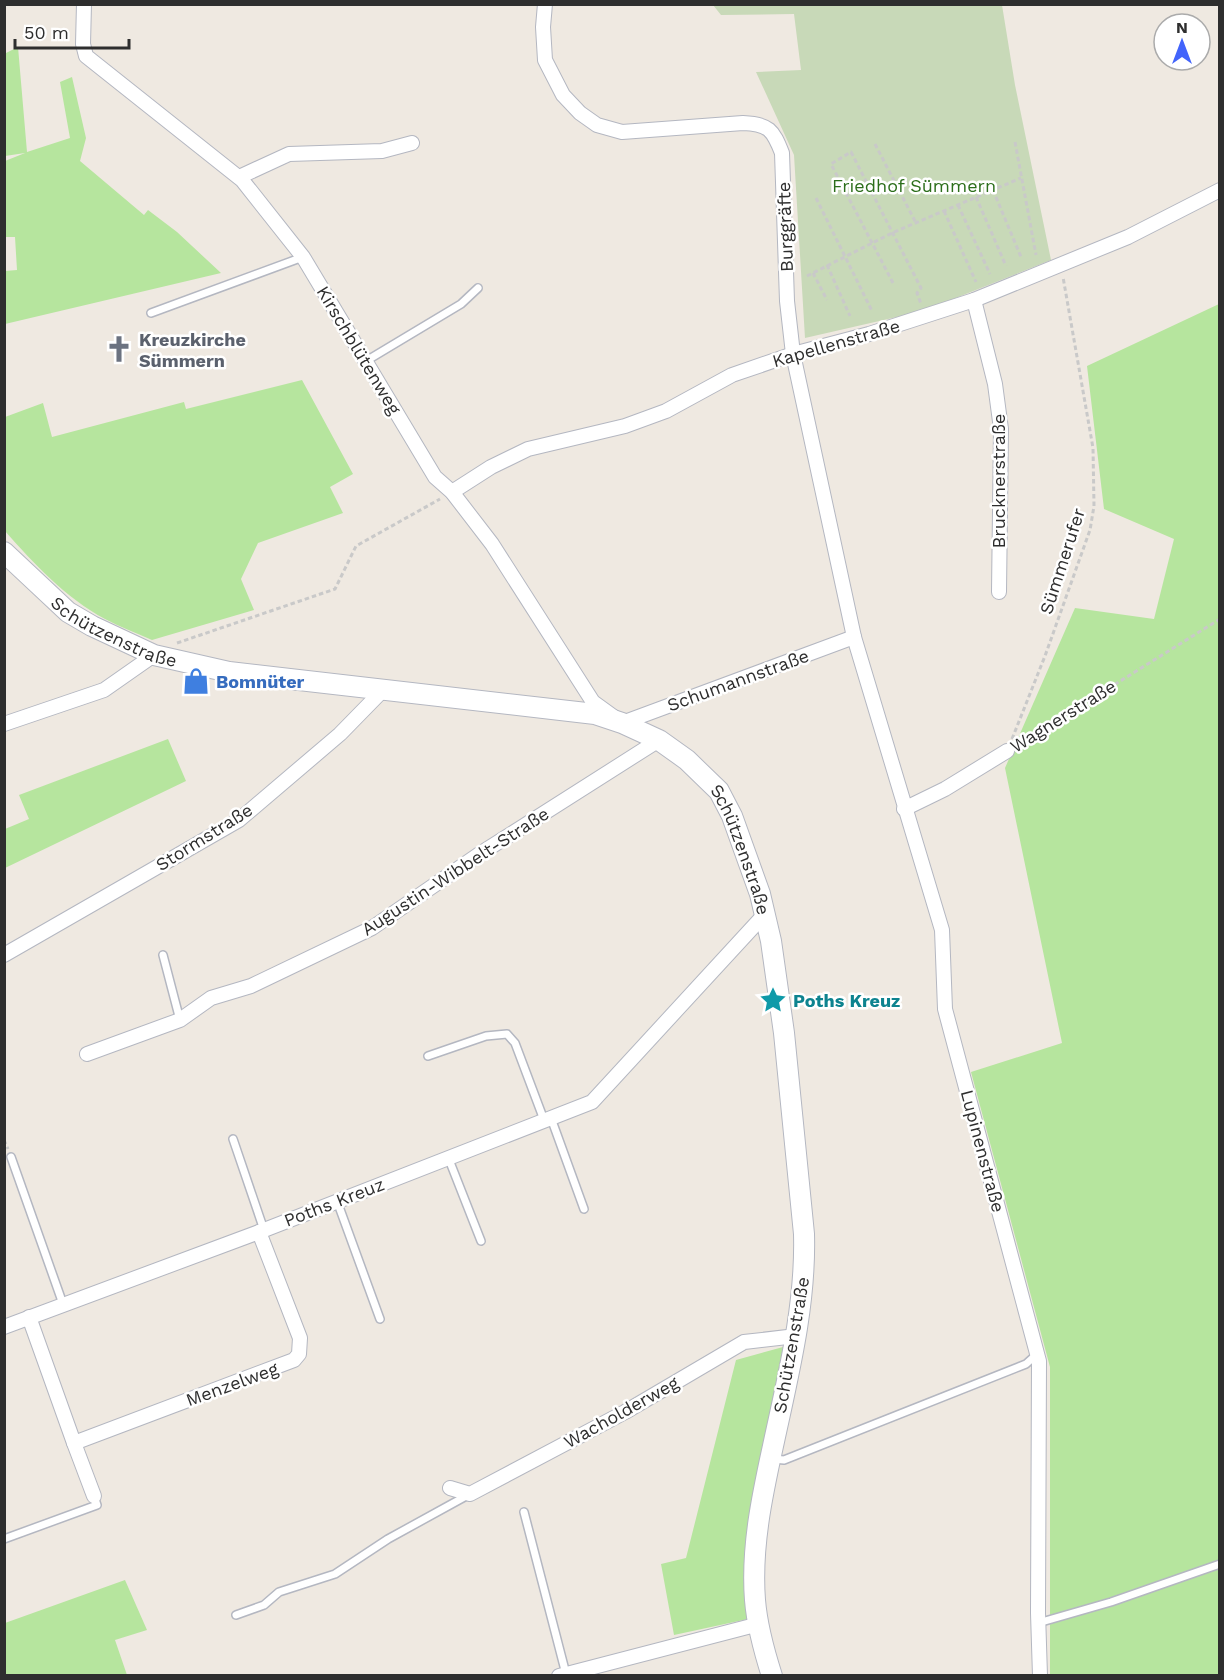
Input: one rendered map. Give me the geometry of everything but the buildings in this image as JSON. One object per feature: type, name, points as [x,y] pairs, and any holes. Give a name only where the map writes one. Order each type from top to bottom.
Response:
[{"type":"street","name":"Kirschblütenweg","points":[[84,4],[82,44],[86,56],[239,177],[303,257],[435,477],[452,492],[492,544],[593,702],[622,723]]},
{"type":"street","name":"Burggräfte","points":[[546,4],[543,27],[545,60],[563,95],[580,113],[597,125],[622,132],[760,123],[774,134],[782,153],[788,301],[794,354],[854,637]]},
{"type":"street","points":[[239,177],[289,154],[382,151],[411,143]]},
{"type":"street","name":"Kapellenstraße","points":[[452,492],[491,467],[528,449],[625,426],[666,411],[732,375],[975,300],[1128,237],[1220,190]]},
{"type":"street","name":"Brucknerstraße","points":[[975,300],[995,384],[1000,429],[999,592]]},
{"type":"street","name":"Schützenstraße","points":[[4,552],[68,612],[154,655],[229,672],[595,714],[622,723],[659,740],[687,760],[718,791],[732,816],[760,894],[771,941],[784,1033],[804,1234],[805,1264],[796,1336],[770,1458],[756,1540],[755,1599],[772,1676]]},
{"type":"street","name":"Schumannstraße","points":[[622,723],[854,637]]},
{"type":"street","name":"Lupinenstraße","points":[[854,637],[942,930],[945,1009],[1039,1361],[1038,1623],[1040,1676]]},
{"type":"street","points":[[4,724],[105,690],[154,655]]},
{"type":"street","name":"Stormstraße","points":[[4,955],[238,820],[340,734],[383,690]]},
{"type":"street","name":"Augustin-Wibbelt-Straße","points":[[87,1054],[180,1020],[211,998],[251,986],[372,928],[478,855],[659,740]]},
{"type":"street","name":"Wagnerstraße","points":[[904,809],[945,789],[1007,751]]},
{"type":"street","name":"Poths Kreuz","points":[[4,1327],[262,1231],[592,1102],[765,914]]},
{"type":"street","name":"Menzelweg","points":[[74,1443],[294,1360],[299,1354],[300,1338],[262,1231]]},
{"type":"street","points":[[29,1317],[94,1496]]},
{"type":"street","name":"Wacholderweg","points":[[470,1494],[625,1412],[744,1342],[796,1336]]},
{"type":"street","points":[[450,1488],[470,1494]]},
{"type":"street","points":[[562,1675],[759,1624]]},
{"type":"lane","points":[[151,313],[303,257]]},
{"type":"lane","points":[[366,361],[461,304],[478,288]]},
{"type":"lane","points":[[163,955],[180,1020]]},
{"type":"lane","points":[[428,1056],[486,1036],[507,1034],[515,1043],[584,1209]]},
{"type":"lane","points":[[233,1139],[262,1231]]},
{"type":"lane","points":[[11,1157],[63,1304]]},
{"type":"lane","points":[[448,1157],[481,1241]]},
{"type":"lane","points":[[337,1201],[380,1319]]},
{"type":"lane","points":[[770,1458],[784,1460],[795,1456],[1026,1364],[1037,1354]]},
{"type":"lane","points":[[236,1615],[264,1605],[279,1592],[335,1574],[388,1539],[470,1494]]},
{"type":"lane","points":[[4,1539],[97,1505],[94,1496]]},
{"type":"lane","points":[[524,1512],[562,1675]]},
{"type":"lane","points":[[1038,1623],[1111,1602],[1220,1564]]},
{"type":"path","points":[[1015,142],[1035,255]]},
{"type":"path","points":[[875,144],[916,223]]},
{"type":"path","points":[[893,283],[831,164],[851,152],[921,288],[917,293],[926,317]]},
{"type":"path","points":[[807,276],[892,233],[1022,178]]},
{"type":"path","points":[[993,190],[1022,256]]},
{"type":"path","points":[[976,197],[1006,266]]},
{"type":"path","points":[[816,198],[872,310]]},
{"type":"path","points":[[958,205],[990,274]]},
{"type":"path","points":[[944,211],[976,282]]},
{"type":"path","points":[[827,265],[850,316]]},
{"type":"path","name":"Sümmerufer","points":[[1007,751],[1045,656],[1090,530],[1095,506],[1093,448],[1061,266]]},
{"type":"path","points":[[813,273],[826,300]]},
{"type":"path","points":[[154,655],[170,645],[335,589],[357,546],[452,492]]},
{"type":"path","name":"Wagnerstraße","points":[[1007,751],[1220,619]]},
{"type":"green space","name":"Friedhof Sümmern","points":[[713,5],[1002,5],[1015,85],[1051,260],[923,311],[805,338],[794,155],[756,72],[801,70],[794,14],[721,15]]},
{"type":"green space","points":[[18,47],[27,152],[70,138],[60,82],[72,77],[86,138],[80,161],[144,215],[148,210],[177,232],[221,273],[5,324],[5,271],[17,270],[15,237],[5,237],[5,161],[25,153],[5,156],[4,54]]},
{"type":"green space","points":[[1219,304],[1219,1675],[1050,1675],[1050,1367],[971,1072],[1062,1043],[1005,768],[1075,608],[1154,619],[1174,539],[1104,509],[1087,366]]},
{"type":"green space","points":[[302,380],[353,474],[330,487],[343,513],[258,543],[241,579],[254,610],[152,640],[105,619],[77,601],[39,568],[5,531],[5,417],[43,403],[52,437],[184,402],[186,409]]},
{"type":"green space","points":[[168,739],[186,781],[5,868],[5,829],[29,819],[19,795]]},
{"type":"green space","points":[[783,1347],[747,1537],[748,1619],[674,1635],[661,1564],[686,1558],[736,1360]]},
{"type":"green space","points":[[125,1580],[147,1630],[115,1640],[127,1675],[5,1675],[5,1623]]},
{"type":"place","name":"Kreuzkirche Sümmern","points":[[119,349]]},
{"type":"place","name":"Bomnüter","points":[[196,681]]},
{"type":"place","name":"Poths Kreuz","points":[[773,1000]]}]
